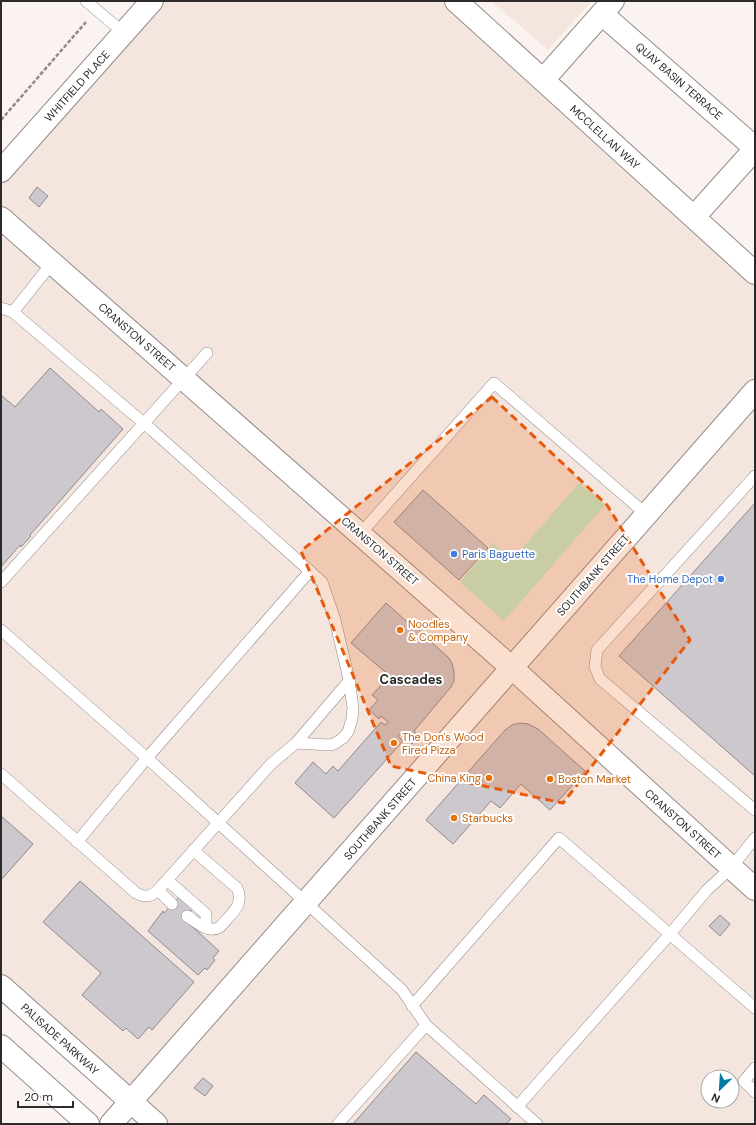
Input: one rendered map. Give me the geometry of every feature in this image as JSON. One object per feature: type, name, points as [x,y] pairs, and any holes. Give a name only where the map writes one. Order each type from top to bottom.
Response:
[{"type":"street","name":"WHITFIELD PLACE","points":[[1,171],[152,1]]},
{"type":"street","name":"MCCLELLAN WAY","points":[[456,1],[755,273]]},
{"type":"street","points":[[543,80],[608,7]]},
{"type":"street","name":"QUAY BASIN TERRACE","points":[[608,7],[755,149]]},
{"type":"street","points":[[694,217],[755,149]]},
{"type":"street","name":"CRANSTON STREET","points":[[1,218],[512,668],[755,889]]},
{"type":"street","name":"SOUTHBANK STREET","points":[[111,1124],[755,392]]},
{"type":"street","name":"PALISADE PARKWAY","points":[[1,986],[156,1124]]},
{"type":"street","points":[[1,1046],[88,1124]]},
{"type":"lane","points":[[86,1],[124,33]]},
{"type":"lane","points":[[13,312],[52,263]]},
{"type":"lane","points":[[1,308],[13,312],[144,424],[322,582],[335,620],[349,681],[353,708],[352,719],[350,727],[344,738],[338,742],[329,745],[296,743]]},
{"type":"lane","points":[[1,582],[207,354]]},
{"type":"lane","points":[[360,534],[494,383],[646,515]]},
{"type":"lane","points":[[755,476],[597,650],[596,667],[600,679],[755,810]]},
{"type":"lane","points":[[77,842],[147,758],[310,571]]},
{"type":"lane","points":[[1,630],[147,758],[402,990],[426,1025],[537,1124]]},
{"type":"lane","points":[[1,774],[136,893],[142,896],[149,896],[158,890],[270,764],[296,743],[349,681]]},
{"type":"lane","points":[[412,1006],[559,838],[755,1008]]},
{"type":"lane","points":[[517,1107],[670,934],[706,890],[731,868],[755,838]]},
{"type":"lane","points":[[187,916],[211,930],[220,927],[240,902],[240,894],[237,888],[194,850]]},
{"type":"lane","points":[[167,880],[206,914],[206,928]]},
{"type":"lane","points":[[158,890],[172,904]]},
{"type":"lane","points":[[338,1124],[426,1025]]},
{"type":"lane","points":[[755,1068],[744,1081],[755,1092]]},
{"type":"path","points":[[1,120],[86,22]]},
{"type":"highlighted area","points":[[492,397],[607,505],[690,640],[563,803],[391,766],[301,551]]},
{"type":"shaded area","points":[[156,1],[452,1],[755,273],[755,1124],[156,1124],[1,986],[1,172]]},
{"type":"shaded area","points":[[491,1],[592,1],[548,50]]},
{"type":"green space","points":[[579,483],[605,505],[504,621],[460,582],[493,543],[512,560]]},
{"type":"building","points":[[37,187],[48,196],[39,207],[29,198]]},
{"type":"building","points":[[50,368],[99,412],[101,409],[123,429],[30,535],[31,536],[21,547],[20,545],[1,567],[1,395],[15,407]]},
{"type":"building","points":[[423,490],[488,548],[459,580],[394,522]]},
{"type":"building","name":"The Home Depot","points":[[755,503],[755,776],[619,656]]},
{"type":"building","points":[[386,603],[414,628],[415,626],[448,657],[452,663],[454,681],[451,687],[414,731],[419,736],[412,744],[401,734],[398,736],[403,741],[334,818],[295,783],[313,762],[326,774],[333,766],[338,771],[381,722],[385,725],[388,722],[381,716],[379,719],[369,710],[378,700],[372,695],[390,676],[351,643]]},
{"type":"building","points":[[520,723],[528,724],[538,729],[585,771],[550,810],[521,784],[500,808],[491,801],[453,844],[426,820],[505,730],[512,725]]},
{"type":"building","points":[[1,816],[33,844],[1,880]]},
{"type":"building","points":[[80,881],[194,982],[152,1030],[149,1027],[138,1039],[126,1028],[123,1031],[82,995],[101,973],[43,922]]},
{"type":"building","points":[[181,895],[195,907],[184,919],[219,951],[213,958],[215,960],[207,970],[205,968],[198,975],[148,931],[163,911],[164,913]]},
{"type":"building","points":[[720,915],[730,924],[720,936],[709,926]]},
{"type":"building","points":[[416,1052],[476,1104],[484,1095],[511,1119],[506,1124],[353,1124]]},
{"type":"building","points":[[203,1078],[213,1086],[205,1096],[194,1088]]},
{"type":"place","name":"Paris Baguette","points":[[454,554]]},
{"type":"place","name":"The Home Depot","points":[[721,579]]},
{"type":"place","name":"Noodles & Company","points":[[400,630]]},
{"type":"place","name":"The Don's Wood Fired Pizza","points":[[394,743]]},
{"type":"place","name":"China King","points":[[489,778]]},
{"type":"place","name":"Boston Market","points":[[550,779]]},
{"type":"place","name":"Starbucks","points":[[454,818]]},
{"type":"district","name":"Cascades","points":[[411,679]]}]
